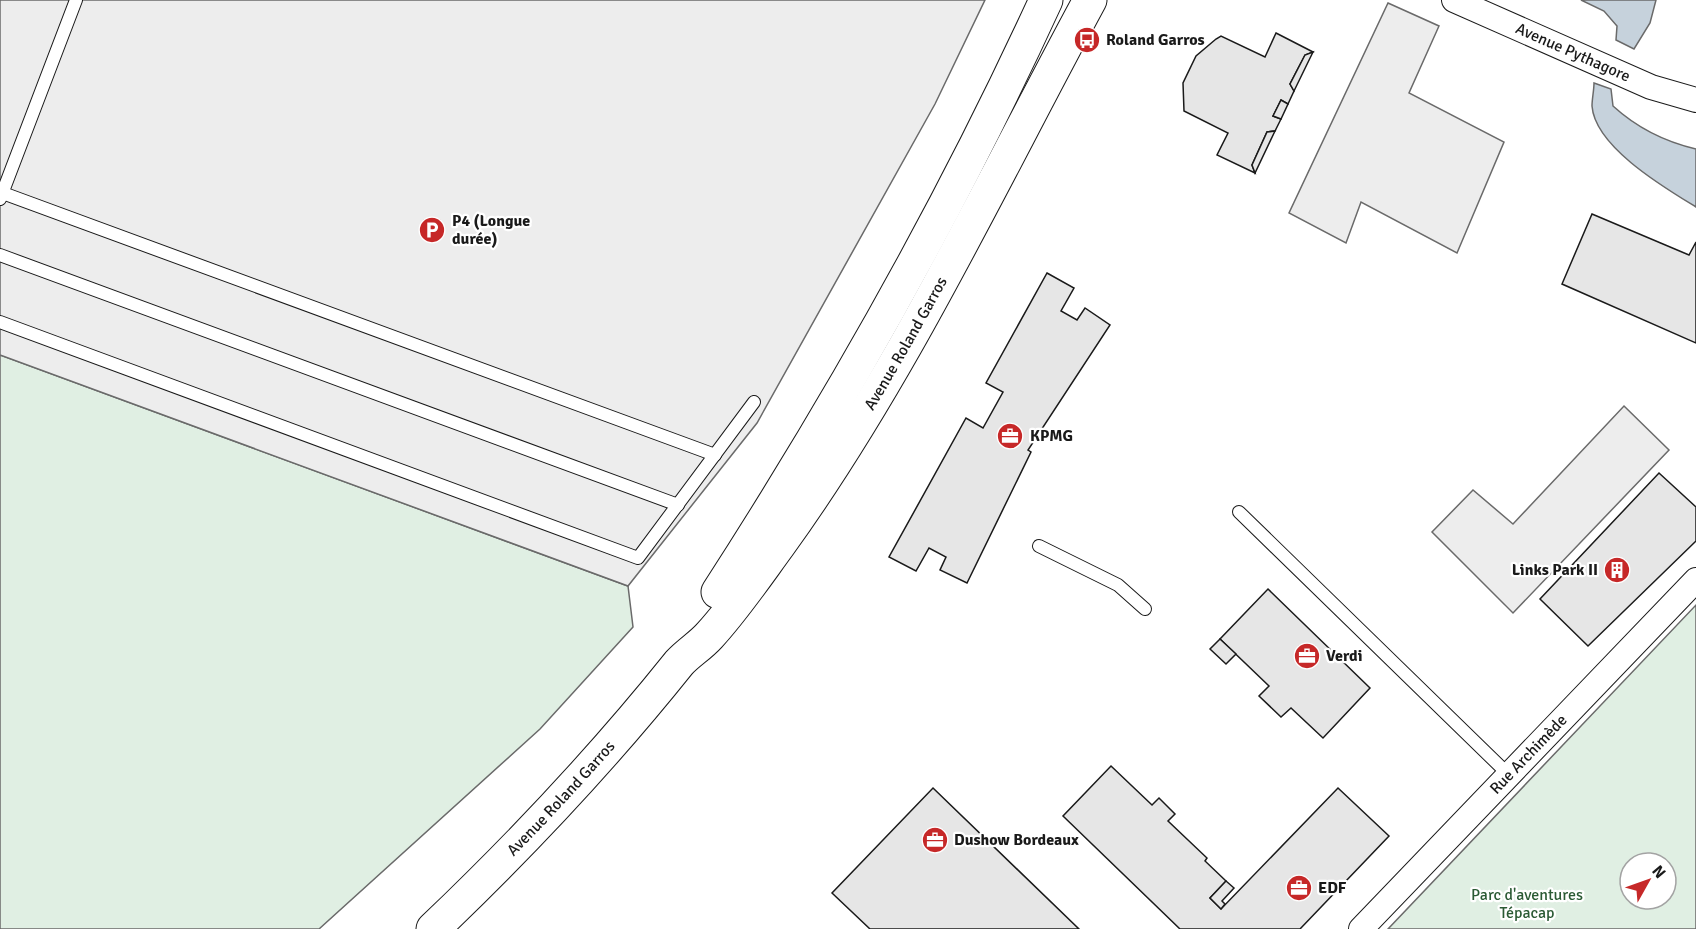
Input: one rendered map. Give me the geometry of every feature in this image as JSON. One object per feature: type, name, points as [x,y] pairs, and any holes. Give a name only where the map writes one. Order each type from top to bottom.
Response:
[{"type":"main road","name":"Avenue Roland Garros","points":[[682,660],[696,627],[769,513],[849,379],[1014,72],[1046,0]]},
{"type":"main road","name":"Avenue Roland Garros","points":[[433,929],[518,847],[586,774],[682,660],[709,637],[779,545],[841,454],[894,364],[1090,0]]},
{"type":"street","name":"Avenue Pythagore","points":[[1454,0],[1651,87],[1696,100]]},
{"type":"street","name":"Rue Archimède","points":[[1361,929],[1696,580]]},
{"type":"lane","points":[[76,0],[1,195],[715,455]]},
{"type":"lane","points":[[0,255],[678,505]]},
{"type":"lane","points":[[0,322],[638,558],[754,402]]},
{"type":"lane","points":[[1239,512],[1509,775]]},
{"type":"lane","points":[[1039,546],[1118,585],[1145,609]]},
{"type":"green space","points":[[0,355],[628,586],[633,627],[540,729],[319,929],[0,929]]},
{"type":"green space","name":"Parc d'aventures Tépacap","points":[[1696,605],[1696,929],[1388,929]]},
{"type":"shaded area","name":"P4 (Longue durée)","points":[[0,0],[985,0],[935,104],[757,423],[628,586],[0,355]]},
{"type":"shaded area","points":[[1581,0],[1656,0],[1650,23],[1634,49],[1616,40],[1617,26],[1604,11]]},
{"type":"shaded area","points":[[1388,3],[1439,26],[1409,93],[1504,142],[1457,253],[1361,202],[1346,243],[1289,213]]},
{"type":"shaded area","points":[[1594,83],[1611,89],[1613,106],[1631,121],[1663,138],[1696,149],[1696,207],[1650,178],[1618,151],[1605,136],[1596,121],[1592,106]]},
{"type":"shaded area","points":[[1624,406],[1669,450],[1513,613],[1432,532],[1473,490],[1513,524]]},
{"type":"building","points":[[1276,33],[1313,52],[1305,55],[1290,84],[1294,91],[1288,104],[1281,100],[1273,116],[1281,119],[1275,131],[1267,132],[1252,165],[1255,173],[1217,155],[1228,133],[1184,111],[1183,83],[1196,56],[1221,36],[1265,57]]},
{"type":"building","points":[[1313,52],[1294,91],[1290,84],[1305,55]]},
{"type":"building","points":[[1281,100],[1288,104],[1281,119],[1273,116]]},
{"type":"building","points":[[1275,131],[1255,173],[1252,165],[1267,132]]},
{"type":"building","points":[[1592,214],[1689,255],[1696,242],[1696,343],[1562,284]]},
{"type":"building","points":[[1047,273],[1074,288],[1061,311],[1077,320],[1085,308],[1110,325],[1028,450],[1031,452],[967,583],[940,570],[946,557],[929,548],[916,571],[889,557],[966,418],[983,428],[1003,392],[986,383]]},
{"type":"building","name":"Links Park II","points":[[1659,473],[1696,507],[1696,541],[1588,646],[1540,599]]},
{"type":"building","points":[[1268,589],[1370,688],[1323,738],[1291,708],[1281,717],[1259,696],[1269,686],[1220,639]]},
{"type":"building","points":[[1220,639],[1236,654],[1226,664],[1210,649]]},
{"type":"building","points":[[1111,766],[1152,805],[1159,798],[1175,814],[1168,821],[1207,858],[1205,861],[1226,881],[1210,898],[1221,909],[1338,788],[1389,836],[1300,929],[1180,929],[1063,816]]},
{"type":"building","name":"Dushow Bordeaux","points":[[933,788],[1079,929],[870,929],[832,893]]},
{"type":"building","points":[[1226,881],[1234,888],[1222,901],[1225,904],[1221,909],[1210,898]]},
{"type":"place","name":"Roland Garros","points":[[1087,40]]},
{"type":"place","name":"P4 (Longue durée)","points":[[432,230]]},
{"type":"place","name":"KPMG","points":[[1010,436]]},
{"type":"place","name":"Links Park II","points":[[1617,570]]},
{"type":"place","name":"Verdi","points":[[1307,656]]},
{"type":"place","name":"Dushow Bordeaux","points":[[935,840]]},
{"type":"place","name":"EDF","points":[[1299,888]]}]
